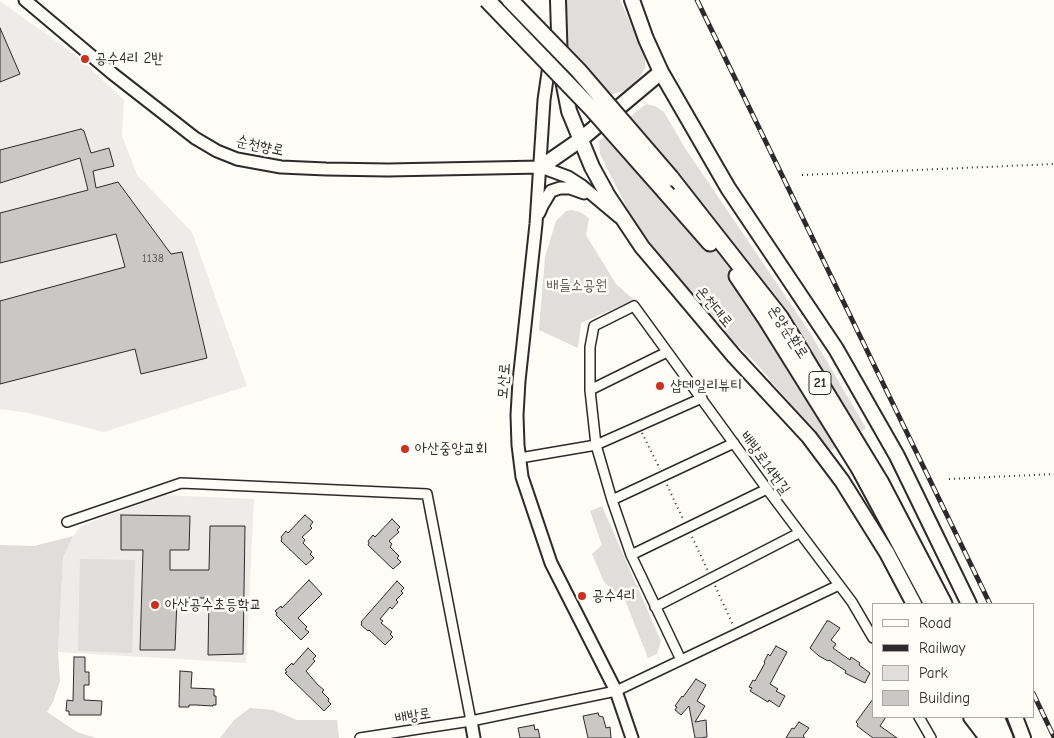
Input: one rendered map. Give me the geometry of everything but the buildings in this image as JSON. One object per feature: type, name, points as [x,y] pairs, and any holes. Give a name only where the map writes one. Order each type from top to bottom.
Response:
[{"type":"highway","name":"온양순환로","points":[[487,0],[592,109],[724,258],[766,319],[859,468],[931,603]]},
{"type":"highway","name":"온양순환로","points":[[510,0],[578,70],[671,178],[780,317],[881,483],[943,603]]},
{"type":"highway","points":[[984,718],[993,738]]},
{"type":"highway","points":[[996,718],[1005,738]]},
{"type":"main road","points":[[632,0],[661,72],[728,188],[836,348],[897,456],[968,603]]},
{"type":"main road","name":"온천대로","points":[[558,2],[560,65],[569,111],[592,167],[622,219],[642,247],[734,356],[809,437],[847,490],[887,553],[913,603]]},
{"type":"main road","points":[[541,167],[580,140],[661,72]]},
{"type":"main road","points":[[972,718],[986,738]]},
{"type":"main road","points":[[1015,718],[1023,738]]},
{"type":"street","name":"순천향로","points":[[25,0],[113,74],[195,138],[217,151],[237,159],[281,167],[326,169],[388,170],[541,167]]},
{"type":"street","name":"모산로","points":[[558,2],[544,100],[536,224],[519,381],[517,416],[520,458],[522,477],[551,563],[616,691],[632,738]]},
{"type":"street","points":[[541,167],[568,177],[622,219]]},
{"type":"street","points":[[536,224],[542,206],[551,191],[560,188],[570,188],[583,192],[597,200]]},
{"type":"street","name":"배방로14번길","points":[[590,390],[590,347],[594,326],[634,306],[702,398],[766,490],[840,585],[872,636]]},
{"type":"street","points":[[667,352],[590,390],[596,445],[612,500],[631,555],[681,660]]},
{"type":"street","points":[[520,458],[596,445],[702,398]]},
{"type":"street","points":[[612,500],[734,443]]},
{"type":"street","points":[[67,522],[181,483],[427,494],[474,738]]},
{"type":"street","points":[[631,555],[766,490]]},
{"type":"street","points":[[655,607],[799,533]]},
{"type":"street","name":"배방로","points":[[360,738],[471,721],[616,691],[840,585]]},
{"type":"street","points":[[920,718],[931,738]]},
{"type":"path","points":[[802,176],[1054,164]]},
{"type":"path","points":[[949,479],[1054,474]]},
{"type":"shaded area","points":[[0,1],[78,57],[124,100],[122,136],[137,175],[192,232],[247,386],[104,432],[29,413],[0,409]]},
{"type":"shaded area","name":"아산공수초등학교","points":[[164,495],[254,499],[246,663],[58,652],[63,558],[73,536],[81,526]]},
{"type":"green space","points":[[564,0],[620,0],[645,57],[645,68],[629,89],[589,102],[571,90]]},
{"type":"green space","points":[[646,104],[655,106],[664,112],[685,148],[809,331],[866,428],[830,451],[756,363],[717,325],[671,270],[633,220],[600,154],[599,141]]},
{"type":"green space","name":"배들소공원","points":[[566,211],[580,212],[589,218],[586,235],[616,284],[634,300],[581,323],[578,348],[539,330],[545,257],[556,221]]},
{"type":"green space","points":[[602,506],[661,641],[657,654],[648,658],[625,600],[604,582],[592,554],[602,545],[590,511]]},
{"type":"green space","points":[[73,536],[63,558],[58,652],[60,681],[53,702],[47,712],[77,732],[96,738],[0,738],[0,545],[34,546]]},
{"type":"green space","points":[[80,559],[135,560],[132,653],[78,651]]},
{"type":"green space","points":[[250,708],[273,710],[297,720],[337,720],[339,738],[220,738],[234,720]]},
{"type":"railway","points":[[697,0],[990,603]]},
{"type":"railway","points":[[1034,695],[1054,737]]},
{"type":"place","name":"공수4리 2반","points":[[85,59]]},
{"type":"place","name":"샵데일리뷰티","points":[[660,386]]},
{"type":"place","name":"아산중앙교회","points":[[405,449]]},
{"type":"place","name":"공수4리","points":[[582,596]]},
{"type":"place","name":"아산공수초등학교","points":[[155,605]]}]
